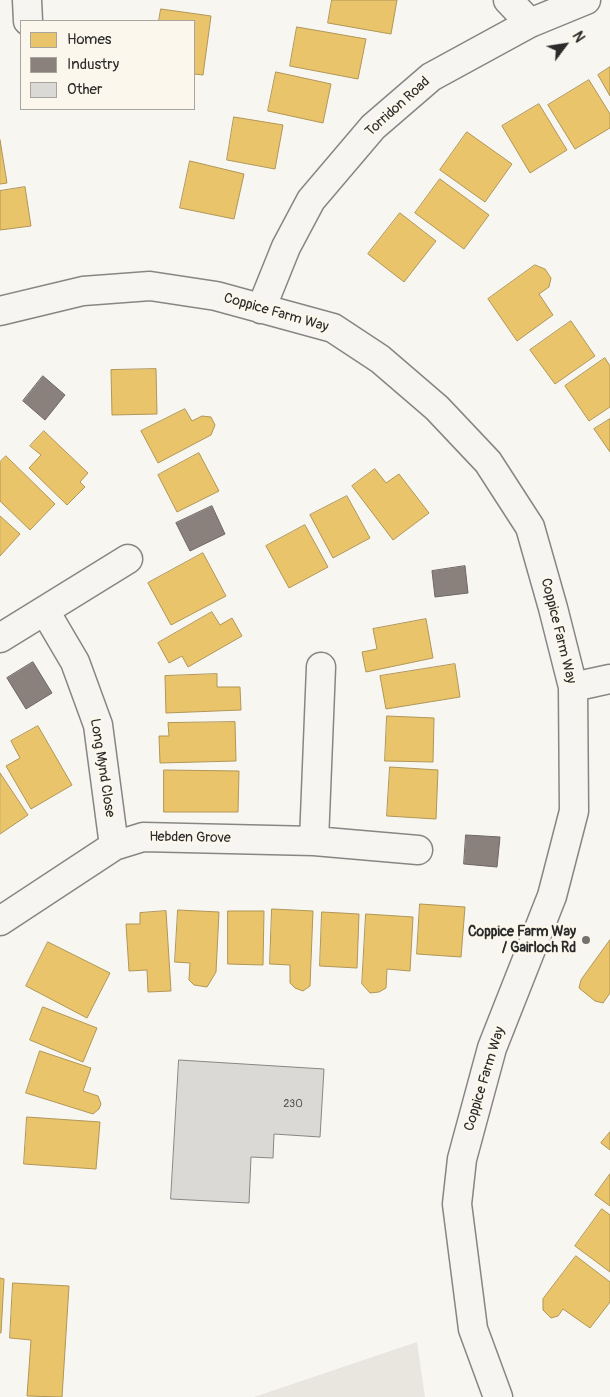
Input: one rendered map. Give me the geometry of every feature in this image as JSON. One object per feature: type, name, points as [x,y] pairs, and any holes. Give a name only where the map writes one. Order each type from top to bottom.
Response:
[{"type":"street","points":[[27,0],[28,20]]},
{"type":"street","points":[[508,0],[530,23]]},
{"type":"street","name":"Torridon Road","points":[[261,309],[286,247],[311,200],[373,127],[431,77],[530,23],[586,0]]},
{"type":"street","name":"Coppice Farm Way","points":[[0,311],[83,291],[150,286],[216,296],[333,328],[380,359],[437,408],[488,462],[530,527],[573,687],[574,811],[552,896],[492,1048],[462,1159],[457,1204],[473,1329],[498,1397]]},
{"type":"street","points":[[0,638],[128,559]]},
{"type":"street","name":"Long Mynd Close","points":[[45,611],[75,662],[98,725],[114,846]]},
{"type":"street","points":[[314,841],[321,667]]},
{"type":"street","points":[[573,687],[610,679]]},
{"type":"street","name":"Hebden Grove","points":[[0,921],[114,846],[143,837],[314,841],[418,850]]},
{"type":"shaded area","points":[[417,1342],[425,1397],[254,1397]]},
{"type":"building: Homes","points":[[332,0],[397,0],[391,34],[328,23]]},
{"type":"building: Homes","points":[[161,9],[211,16],[203,75],[195,74],[195,20],[159,20]]},
{"type":"building: Homes","points":[[297,27],[366,39],[358,79],[290,66]]},
{"type":"building: Homes","points":[[610,67],[610,96],[598,75]]},
{"type":"building: Homes","points":[[276,72],[331,84],[323,123],[268,111]]},
{"type":"building: Homes","points":[[589,80],[610,114],[610,128],[575,149],[548,105]]},
{"type":"building: Homes","points":[[539,104],[567,150],[530,173],[502,126]]},
{"type":"building: Homes","points":[[234,117],[283,125],[275,169],[227,160]]},
{"type":"building: Homes","points":[[467,132],[512,164],[485,202],[440,170]]},
{"type":"building: Homes","points":[[0,140],[7,183],[0,184]]},
{"type":"building: Homes","points":[[190,161],[244,174],[234,219],[180,208]]},
{"type":"building: Homes","points":[[440,179],[489,215],[464,249],[415,213]]},
{"type":"building: Homes","points":[[25,187],[31,226],[0,230],[0,191]]},
{"type":"building: Homes","points":[[400,213],[436,241],[404,282],[368,254]]},
{"type":"building: Homes","points":[[535,265],[545,269],[551,278],[549,287],[539,294],[553,315],[517,341],[488,299]]},
{"type":"building: Homes","points":[[571,321],[595,356],[555,384],[530,350]]},
{"type":"building: Homes","points":[[605,358],[610,366],[610,407],[589,421],[565,386]]},
{"type":"building: Homes","points":[[156,369],[157,414],[112,415],[111,370]]},
{"type":"building: Homes","points":[[185,409],[192,421],[202,416],[211,417],[215,425],[211,435],[158,463],[141,431]]},
{"type":"building: Homes","points":[[610,419],[610,452],[594,429]]},
{"type":"building: Homes","points":[[44,431],[88,473],[80,482],[85,487],[67,505],[29,468],[41,455],[30,446]]},
{"type":"building: Homes","points":[[199,453],[219,491],[177,512],[158,475]]},
{"type":"building: Homes","points":[[6,456],[55,504],[30,530],[0,501],[0,462]]},
{"type":"building: Homes","points":[[375,469],[386,483],[399,474],[429,513],[393,540],[352,486]]},
{"type":"building: Homes","points":[[347,496],[370,538],[333,558],[310,515]]},
{"type":"building: Homes","points":[[0,516],[20,534],[0,556]]},
{"type":"building: Homes","points":[[305,525],[328,567],[289,588],[266,546]]},
{"type":"building: Homes","points":[[203,553],[226,596],[171,625],[148,583]]},
{"type":"building: Homes","points":[[212,612],[220,625],[232,618],[242,636],[188,667],[182,656],[169,663],[158,643]]},
{"type":"building: Homes","points":[[426,619],[433,658],[366,672],[362,652],[377,649],[373,629]]},
{"type":"building: Homes","points":[[455,664],[460,697],[386,709],[380,676]]},
{"type":"building: Homes","points":[[217,674],[217,687],[240,687],[241,710],[166,713],[165,676]]},
{"type":"building: Homes","points":[[387,716],[434,718],[433,762],[385,761]]},
{"type":"building: Homes","points":[[235,722],[236,761],[160,763],[159,736],[169,736],[168,723]]},
{"type":"building: Homes","points":[[38,726],[72,785],[31,809],[6,766],[20,758],[11,741]]},
{"type":"building: Homes","points":[[390,767],[438,770],[436,819],[387,816]]},
{"type":"building: Homes","points":[[164,770],[239,771],[238,812],[164,812]]},
{"type":"building: Homes","points":[[0,773],[28,815],[0,834]]},
{"type":"building: Homes","points":[[420,904],[465,907],[461,957],[417,954]]},
{"type":"building: Homes","points":[[272,909],[313,911],[310,986],[303,991],[295,988],[290,983],[290,965],[270,964]]},
{"type":"building: Homes","points":[[178,910],[219,912],[216,972],[207,987],[194,985],[189,980],[190,963],[175,962]]},
{"type":"building: Homes","points":[[166,911],[171,991],[148,992],[147,970],[129,971],[126,924],[140,924],[140,913]]},
{"type":"building: Homes","points":[[228,911],[264,911],[263,965],[228,964]]},
{"type":"building: Homes","points":[[322,912],[359,914],[357,968],[320,966]]},
{"type":"building: Homes","points":[[366,914],[413,917],[410,971],[387,969],[386,988],[379,992],[370,993],[362,984]]},
{"type":"building: Homes","points":[[610,940],[610,993],[603,1003],[595,1001],[579,988],[581,980]]},
{"type":"building: Homes","points":[[48,942],[110,973],[87,1018],[26,986]]},
{"type":"building: Homes","points":[[43,1007],[97,1028],[83,1062],[30,1040]]},
{"type":"building: Homes","points":[[40,1051],[91,1068],[83,1091],[98,1096],[101,1104],[99,1109],[93,1114],[26,1093]]},
{"type":"building: Homes","points":[[27,1117],[100,1122],[96,1169],[24,1164]]},
{"type":"building: Homes","points":[[610,1132],[610,1150],[601,1143]]},
{"type":"building: Homes","points":[[610,1174],[610,1206],[595,1195]]},
{"type":"building: Homes","points":[[602,1209],[610,1215],[610,1272],[575,1246]]},
{"type":"building: Homes","points":[[576,1256],[610,1282],[610,1302],[590,1328],[563,1309],[558,1316],[551,1318],[543,1310],[543,1299]]},
{"type":"building: Homes","points":[[0,1278],[4,1279],[1,1333],[0,1333]]},
{"type":"building: Homes","points":[[13,1283],[69,1286],[62,1397],[27,1396],[31,1340],[10,1338]]},
{"type":"building: Industry","points":[[43,376],[65,395],[45,420],[23,401]]},
{"type":"building: Industry","points":[[212,506],[225,534],[190,551],[176,523]]},
{"type":"building: Industry","points":[[465,566],[468,593],[435,597],[432,571]]},
{"type":"building: Industry","points":[[33,662],[52,693],[26,709],[7,678]]},
{"type":"building: Industry","points":[[466,835],[500,837],[497,867],[464,864]]},
{"type":"building: Other","points":[[179,1060],[324,1069],[320,1137],[274,1134],[273,1158],[251,1157],[249,1203],[171,1199]]},
{"type":"place","name":"Coppice Farm Way / Gairloch Rd","points":[[586,940]]}]
